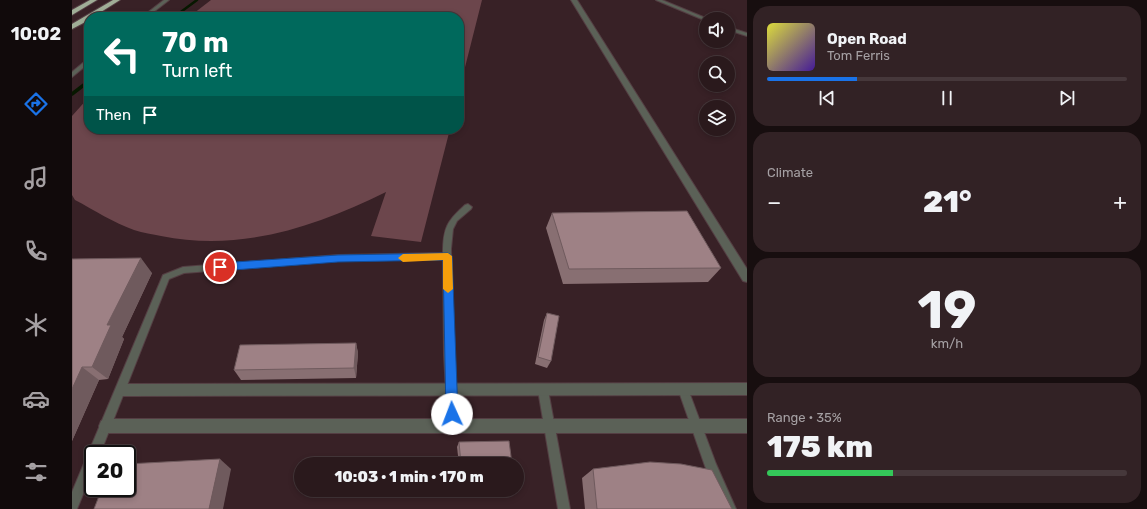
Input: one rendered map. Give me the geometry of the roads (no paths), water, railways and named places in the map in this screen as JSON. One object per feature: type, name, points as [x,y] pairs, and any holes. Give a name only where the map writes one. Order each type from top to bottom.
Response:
[{"type":"highway","points":[[72,13],[94,0]]},
{"type":"highway","points":[[108,12],[120,1]]},
{"type":"highway","points":[[100,12],[120,1]]},
{"type":"highway","points":[[72,27],[84,20]]},
{"type":"street","points":[[574,0],[747,278]]},
{"type":"street","points":[[122,390],[747,389]]},
{"type":"street","points":[[106,426],[747,426]]},
{"type":"lane","points":[[151,12],[167,0]]},
{"type":"lane","points":[[658,0],[699,16]]},
{"type":"lane","points":[[735,31],[747,35]]},
{"type":"lane","points":[[72,75],[84,64]]},
{"type":"lane","points":[[453,426],[448,256],[449,229],[454,219],[468,206]]},
{"type":"lane","points":[[98,445],[122,390],[166,277],[183,270],[338,258],[448,256]]},
{"type":"lane","points":[[683,389],[698,426],[711,466],[730,509]]},
{"type":"lane","points":[[543,390],[564,509]]},
{"type":"lane","points":[[72,506],[84,478]]},
{"type":"waterway","points":[[181,12],[197,0]]},
{"type":"waterway","points":[[72,94],[84,85]]}]
